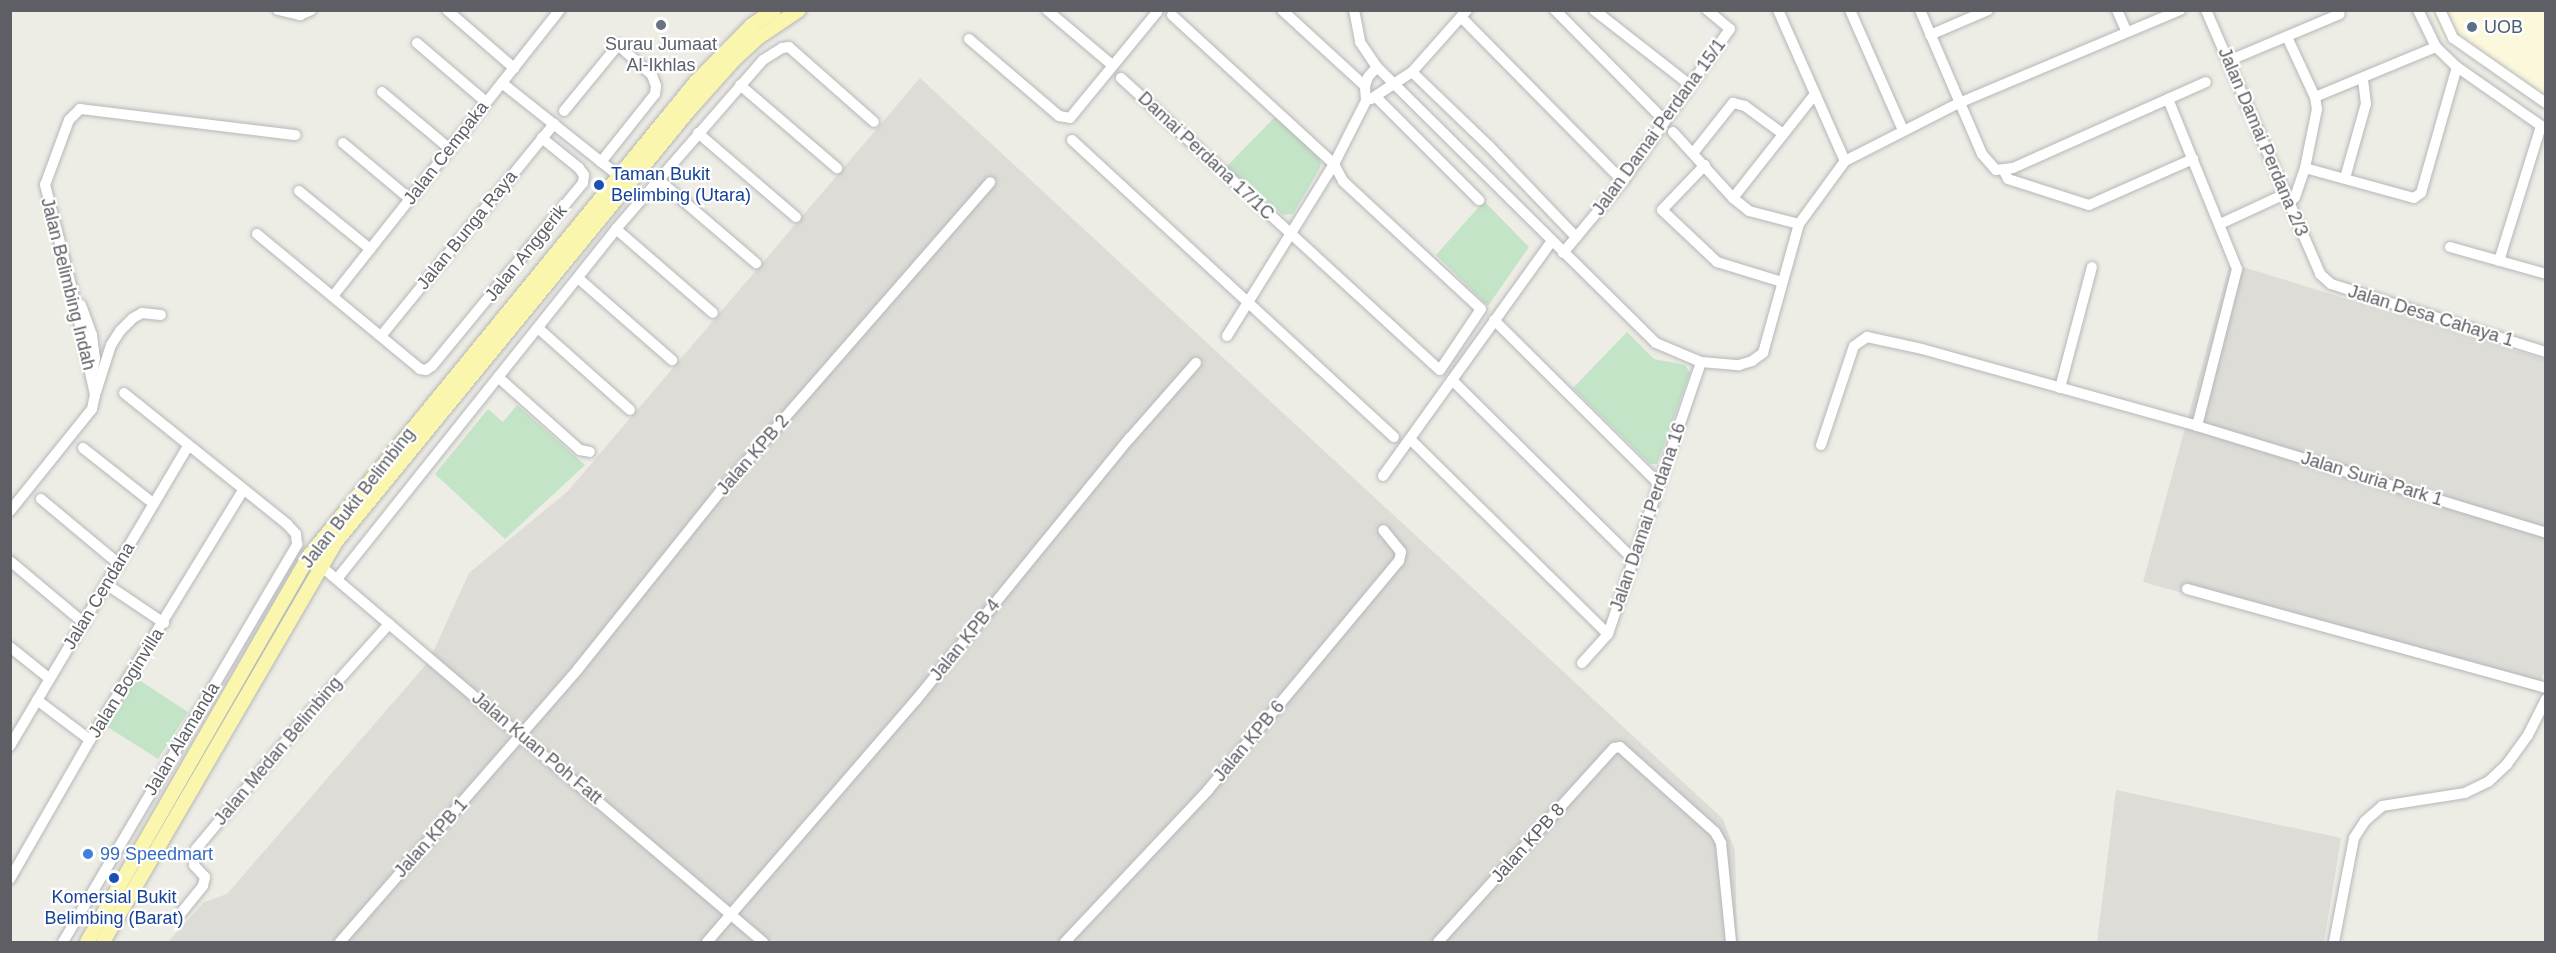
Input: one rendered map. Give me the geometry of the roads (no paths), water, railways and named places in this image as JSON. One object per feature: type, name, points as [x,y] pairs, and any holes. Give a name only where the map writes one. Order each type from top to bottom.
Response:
[{"type":"main road","points":[[624,180],[725,51],[756,21],[774,10]]},
{"type":"main road","points":[[624,180],[734,60],[759,37],[799,10]]},
{"type":"main road","name":"Jalan Bukit Belimbing","points":[[87,942],[309,556],[624,180]]},
{"type":"main road","name":"Jalan Bukit Belimbing","points":[[103,942],[320,565],[366,501],[624,180]]},
{"type":"street","points":[[278,10],[300,15],[312,10]]},
{"type":"street","points":[[447,10],[514,68]]},
{"type":"street","points":[[544,10],[556,14]]},
{"type":"street","points":[[1047,10],[1112,65]]},
{"type":"street","points":[[969,39],[1059,116],[1070,118],[1157,12],[1155,10]]},
{"type":"street","points":[[1282,10],[1365,86],[1371,99],[1479,200]]},
{"type":"street","points":[[1354,10],[1360,42],[1377,67],[1551,242],[1656,343],[1701,362],[1744,365],[1763,353],[1799,224],[1845,161],[1959,103],[2180,10]]},
{"type":"street","points":[[1555,10],[1665,121]]},
{"type":"street","points":[[1594,10],[1690,85]]},
{"type":"street","name":"Jalan Damai Perdana 15/1","points":[[1563,253],[1623,181],[1730,28],[1707,10]]},
{"type":"street","points":[[1778,10],[1845,161]]},
{"type":"street","points":[[1850,10],[1903,130]]},
{"type":"street","points":[[1920,10],[1982,154],[2008,179],[2089,205],[2193,159]]},
{"type":"street","points":[[1930,35],[1988,10]]},
{"type":"street","points":[[2117,10],[2127,33]]},
{"type":"street","name":"Jalan Damai Perdana 2/3","points":[[2206,10],[2320,274]]},
{"type":"street","points":[[2418,10],[2436,47],[2457,67],[2543,127],[2499,261]]},
{"type":"street","points":[[2440,10],[2453,38],[2545,100]]},
{"type":"street","name":"Jalan Cempaka","points":[[333,296],[556,14]]},
{"type":"street","points":[[1227,336],[1334,164],[1371,99],[1412,72],[1464,14],[1623,181]]},
{"type":"street","points":[[2228,62],[2340,14]]},
{"type":"street","points":[[1172,15],[1334,164]]},
{"type":"street","points":[[2220,224],[2295,197],[2305,168],[2317,109],[2315,97],[2287,37]]},
{"type":"street","points":[[417,42],[486,102]]},
{"type":"street","points":[[564,111],[618,45],[652,75],[656,86],[655,94],[601,162]]},
{"type":"street","points":[[337,579],[616,229],[763,60],[782,48],[789,47],[874,122]]},
{"type":"street","points":[[2315,97],[2363,80],[2436,47]]},
{"type":"street","points":[[1365,86],[1368,77],[1377,67]]},
{"type":"street","points":[[2305,168],[2414,198],[2421,193],[2457,67]]},
{"type":"street","points":[[2482,85],[2494,67]]},
{"type":"street","points":[[1412,72],[1489,146],[1576,237]]},
{"type":"street","name":"Damai Perdana 17/1C","points":[[1121,78],[1440,370],[1481,309],[1343,181],[1334,164]]},
{"type":"street","points":[[2345,178],[2366,104],[2363,80]]},
{"type":"street","points":[[2000,171],[2206,82]]},
{"type":"street","points":[[502,83],[624,180]]},
{"type":"street","points":[[740,85],[837,168]]},
{"type":"street","points":[[382,92],[450,149]]},
{"type":"street","points":[[1733,198],[1815,94]]},
{"type":"street","points":[[2168,99],[2238,268],[2197,426]]},
{"type":"street","points":[[1694,152],[1729,106],[1739,103],[1783,134]]},
{"type":"street","name":"Jalan Belimbing Indah","points":[[10,511],[92,410],[95,395],[73,293],[45,185],[69,120],[80,110],[295,135]]},
{"type":"street","name":"Jalan Bunga Raya","points":[[381,336],[554,124]]},
{"type":"street","points":[[1673,132],[1694,152],[1733,198],[1749,211],[1799,224]]},
{"type":"street","points":[[698,133],[796,217]]},
{"type":"street","name":"Jalan Anggerik","points":[[381,336],[420,369],[426,370],[439,358],[583,183],[584,175],[579,168],[543,138]]},
{"type":"street","points":[[1072,140],[1394,437]]},
{"type":"street","points":[[343,143],[410,199]]},
{"type":"street","points":[[1705,165],[1662,210],[1717,262],[1782,282]]},
{"type":"street","points":[[659,180],[756,263]]},
{"type":"street","name":"Jalan KPB 2","points":[[521,734],[606,635],[720,492],[895,294],[990,182]]},
{"type":"street","points":[[299,191],[370,249]]},
{"type":"street","points":[[616,229],[713,313]]},
{"type":"street","points":[[257,234],[381,336]]},
{"type":"street","points":[[1383,476],[1551,242]]},
{"type":"street","points":[[2450,248],[2546,274]]},
{"type":"street","points":[[2060,388],[2092,267]]},
{"type":"street","name":"Jalan Desa Cahaya 1","points":[[2320,274],[2331,284],[2546,352]]},
{"type":"street","points":[[578,278],[672,360]]},
{"type":"street","points":[[95,395],[111,345],[120,330],[142,313],[160,315]]},
{"type":"street","points":[[1494,320],[1659,484]]},
{"type":"street","points":[[538,328],[630,410]]},
{"type":"street","name":"Jalan Suria Park 1","points":[[1821,445],[1854,346],[1867,337],[2197,426],[2546,532]]},
{"type":"street","name":"Jalan Damai Perdana 16","points":[[1582,663],[1608,634],[1701,362]]},
{"type":"street","name":"Jalan KPB 4","points":[[707,942],[916,700],[1122,448],[1196,363]]},
{"type":"street","points":[[498,377],[580,450],[590,452]]},
{"type":"street","points":[[1452,380],[1634,560]]},
{"type":"street","points":[[124,393],[243,489]]},
{"type":"street","points":[[1411,440],[1608,634]]},
{"type":"street","name":"Jalan Cendana","points":[[12,739],[38,700],[188,446]]},
{"type":"street","points":[[83,447],[154,504]]},
{"type":"street","name":"Jalan Alamanda","points":[[63,942],[297,544],[296,534],[243,489]]},
{"type":"street","name":"Jalan Boginvilla","points":[[10,879],[90,740],[164,623],[243,489]]},
{"type":"street","points":[[41,499],[118,564]]},
{"type":"street","name":"Jalan KPB 6","points":[[1065,942],[1208,790],[1399,561],[1401,552],[1383,530]]},
{"type":"street","name":"Jalan Kuan Poh Fatt","points":[[309,556],[763,942]]},
{"type":"street","points":[[10,561],[84,623]]},
{"type":"street","points":[[106,584],[164,623]]},
{"type":"street","points":[[2187,589],[2546,688]]},
{"type":"street","name":"Jalan Medan Belimbing","points":[[181,913],[203,886],[205,878],[194,865],[196,849],[311,711],[389,624]]},
{"type":"street","points":[[10,647],[50,679]]},
{"type":"street","points":[[2334,942],[2354,838],[2366,821],[2382,806],[2465,793],[2488,782],[2528,735],[2546,699]]},
{"type":"street","points":[[38,700],[90,740]]},
{"type":"street","name":"Jalan KPB 1","points":[[340,942],[521,734]]},
{"type":"street","name":"Jalan KPB 8","points":[[1438,942],[1614,748],[1620,747],[1715,832],[1721,843],[1731,942]]},
{"type":"place","name":"Surau Jumaat Al-Ikhlas","points":[[661,25]]},
{"type":"place","name":"UOB","points":[[2472,27]]},
{"type":"place","name":"Taman Bukit Belimbing (Utara)","points":[[599,185]]},
{"type":"place","name":"99 Speedmart","points":[[88,854]]},
{"type":"place","name":"Komersial Bukit Belimbing (Barat)","points":[[114,878]]}]
